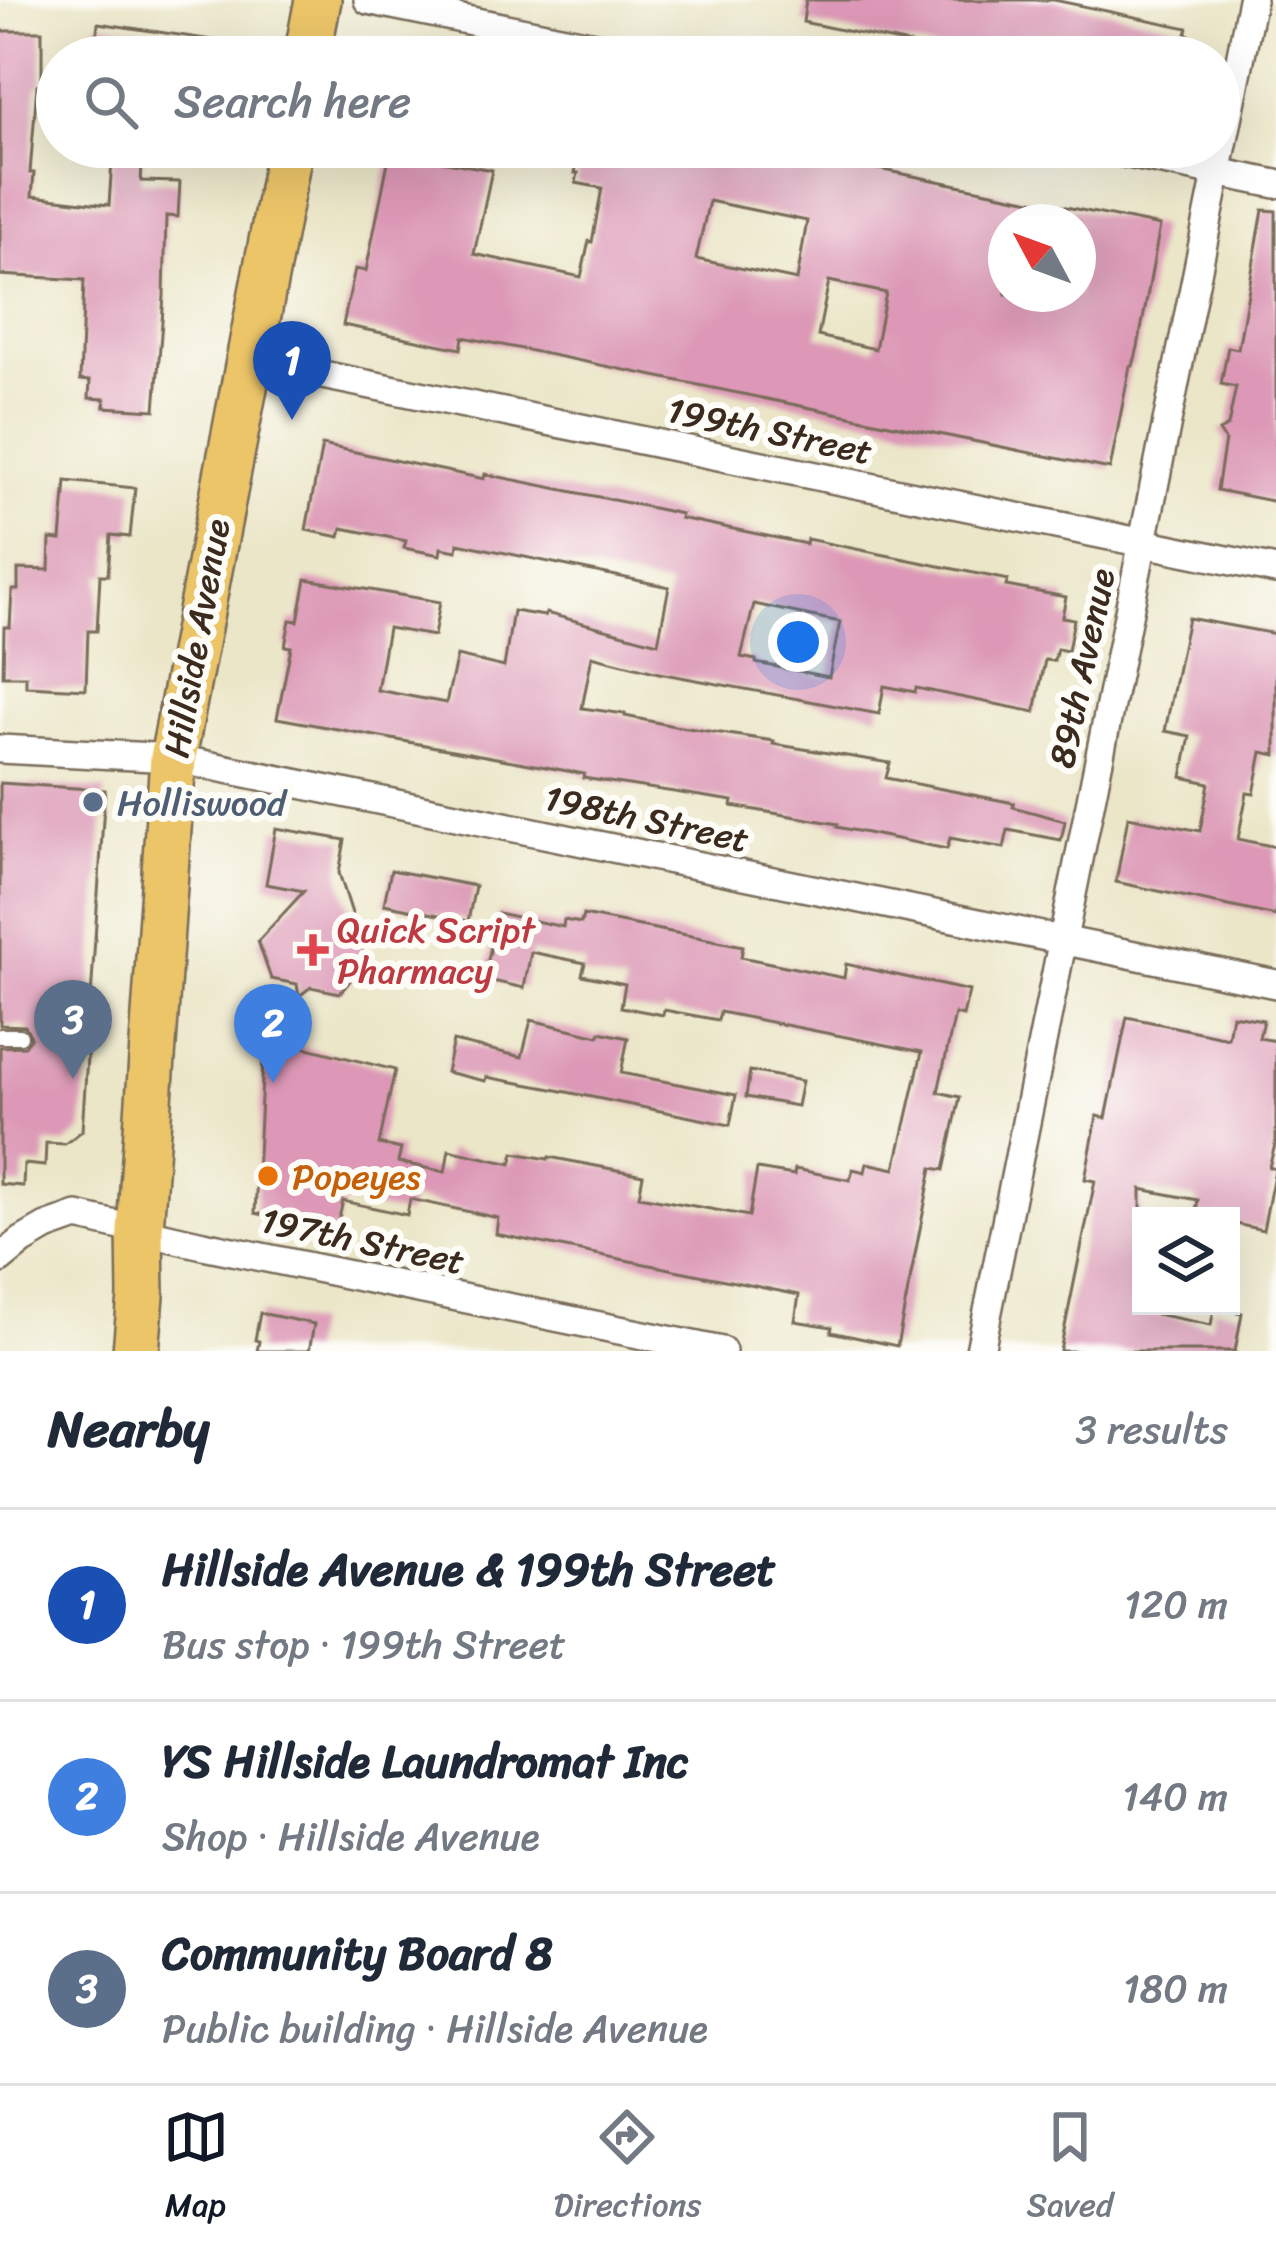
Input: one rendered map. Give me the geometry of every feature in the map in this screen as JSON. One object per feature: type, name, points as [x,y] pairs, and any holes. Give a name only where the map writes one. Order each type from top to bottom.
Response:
[{"type":"main road","points":[[312,36],[319,0]]},
{"type":"main road","name":"Hillside Avenue","points":[[136,1351],[172,758],[286,168]]},
{"type":"street","points":[[368,0],[545,36]]},
{"type":"street","name":"89th Avenue","points":[[1240,59],[1252,0]]},
{"type":"street","points":[[1197,168],[1276,184]]},
{"type":"street","name":"89th Avenue","points":[[980,1351],[1218,168]]},
{"type":"street","name":"199th Street","points":[[249,359],[1276,570]]},
{"type":"street","name":"198th Street","points":[[0,749],[172,758],[1276,984]]},
{"type":"street","name":"197th Street","points":[[0,1259],[34,1234],[77,1216],[722,1351]]},
{"type":"lane","points":[[0,1036],[20,1036]]},
{"type":"building","points":[[806,0],[1054,0],[1188,28],[1189,35],[871,36],[803,22]]},
{"type":"building","points":[[98,23],[186,36],[96,36]]},
{"type":"building","points":[[0,31],[42,31],[42,36],[36,36],[32,196],[109,205],[112,168],[142,168],[141,181],[180,182],[178,217],[166,216],[155,410],[104,407],[105,399],[89,398],[90,381],[80,380],[84,280],[0,275]]},
{"type":"building","points":[[387,168],[492,170],[474,254],[581,277],[602,188],[576,183],[576,168],[874,168],[1051,204],[988,204],[988,312],[1096,312],[1096,213],[1160,226],[1110,469],[463,337],[461,349],[343,325],[355,269],[366,271]],"holes":[[[709,201],[807,221],[797,280],[696,259]],[[829,281],[886,293],[875,349],[818,336]]]},
{"type":"building","points":[[1263,210],[1276,211],[1276,502],[1217,490],[1225,440],[1219,431],[1228,426],[1236,387],[1221,384],[1228,347],[1238,349]]},
{"type":"building","points":[[322,445],[648,507],[806,544],[807,539],[1008,580],[1006,586],[1066,597],[1062,617],[1074,619],[1068,651],[1057,649],[1054,661],[1045,660],[1035,712],[884,686],[879,714],[592,656],[582,708],[890,763],[886,778],[1014,803],[1013,807],[1065,821],[1061,840],[1008,830],[1004,848],[950,838],[947,849],[732,806],[733,801],[583,778],[584,774],[277,718],[291,647],[285,646],[290,620],[298,621],[306,579],[440,602],[434,636],[388,628],[377,690],[446,703],[457,656],[504,667],[513,611],[546,613],[658,643],[669,587],[458,543],[457,551],[441,548],[440,555],[404,548],[406,541],[342,528],[340,537],[306,530]],"holes":[[[754,604],[840,622],[829,677],[741,657]]]},
{"type":"building","points":[[66,481],[135,488],[130,537],[111,535],[108,575],[100,575],[97,631],[88,631],[86,689],[26,686],[26,676],[3,676],[4,627],[10,627],[18,569],[49,570],[50,539],[61,540]]},
{"type":"building","points":[[1188,618],[1276,634],[1276,755],[1262,752],[1238,839],[1276,847],[1276,916],[1116,882],[1128,817],[1200,831],[1209,783],[1182,777],[1190,736],[1165,731]]},
{"type":"building","points":[[0,783],[105,790],[82,1131],[65,1144],[46,1143],[45,1166],[24,1164],[23,1186],[0,1184],[0,1047],[25,1046],[31,1037],[25,1026],[0,1025]]},
{"type":"building","points":[[276,828],[345,840],[339,873],[367,960],[340,993],[311,987],[299,996],[297,984],[271,979],[258,941],[304,891],[266,884]]},
{"type":"building","points":[[391,870],[475,886],[468,921],[384,904]]},
{"type":"building","points":[[498,913],[563,927],[564,920],[581,923],[583,915],[743,946],[741,957],[844,978],[846,964],[969,991],[963,1016],[955,1014],[938,1092],[960,1097],[944,1170],[932,1168],[897,1346],[795,1321],[799,1295],[496,1234],[498,1218],[410,1199],[407,1215],[343,1201],[336,1231],[255,1213],[264,1041],[276,1040],[395,1070],[379,1144],[401,1149],[398,1162],[445,1172],[449,1150],[511,1164],[514,1153],[549,1157],[643,1175],[639,1196],[749,1216],[757,1169],[794,1175],[795,1169],[850,1180],[853,1169],[865,1172],[867,1163],[895,1169],[922,1052],[720,1012],[718,1020],[621,1007],[625,984],[582,975],[585,963],[531,952],[524,988],[484,979]]},
{"type":"building","points":[[1232,1015],[1263,1020],[1259,1038],[1276,1041],[1276,1141],[1269,1167],[1275,1169],[1263,1230],[1240,1225],[1240,1207],[1197,1207],[1198,1200],[1141,1189],[1141,1207],[1132,1207],[1132,1315],[1161,1315],[1211,1325],[1213,1315],[1242,1313],[1235,1351],[1060,1351],[1095,1181],[1085,1179],[1097,1116],[1106,1118],[1127,1017],[1228,1038]]},
{"type":"building","points":[[531,1020],[628,1038],[621,1073],[736,1095],[730,1125],[446,1072],[453,1041],[522,1057]]},
{"type":"building","points":[[750,1071],[802,1081],[797,1106],[746,1097]]},
{"type":"building","points":[[260,1313],[314,1324],[309,1351],[257,1351]]},
{"type":"place","name":"Hillside Avenue & 199th Street","points":[[292,420]]},
{"type":"place","name":"Holliswood","points":[[93,802]]},
{"type":"place","name":"Quick Script Pharmacy","points":[[313,950]]},
{"type":"place","name":"Community Board 8","points":[[73,1079]]},
{"type":"place","name":"YS Hillside Laundromat Inc","points":[[273,1083]]},
{"type":"place","name":"Popeyes","points":[[268,1176]]}]
